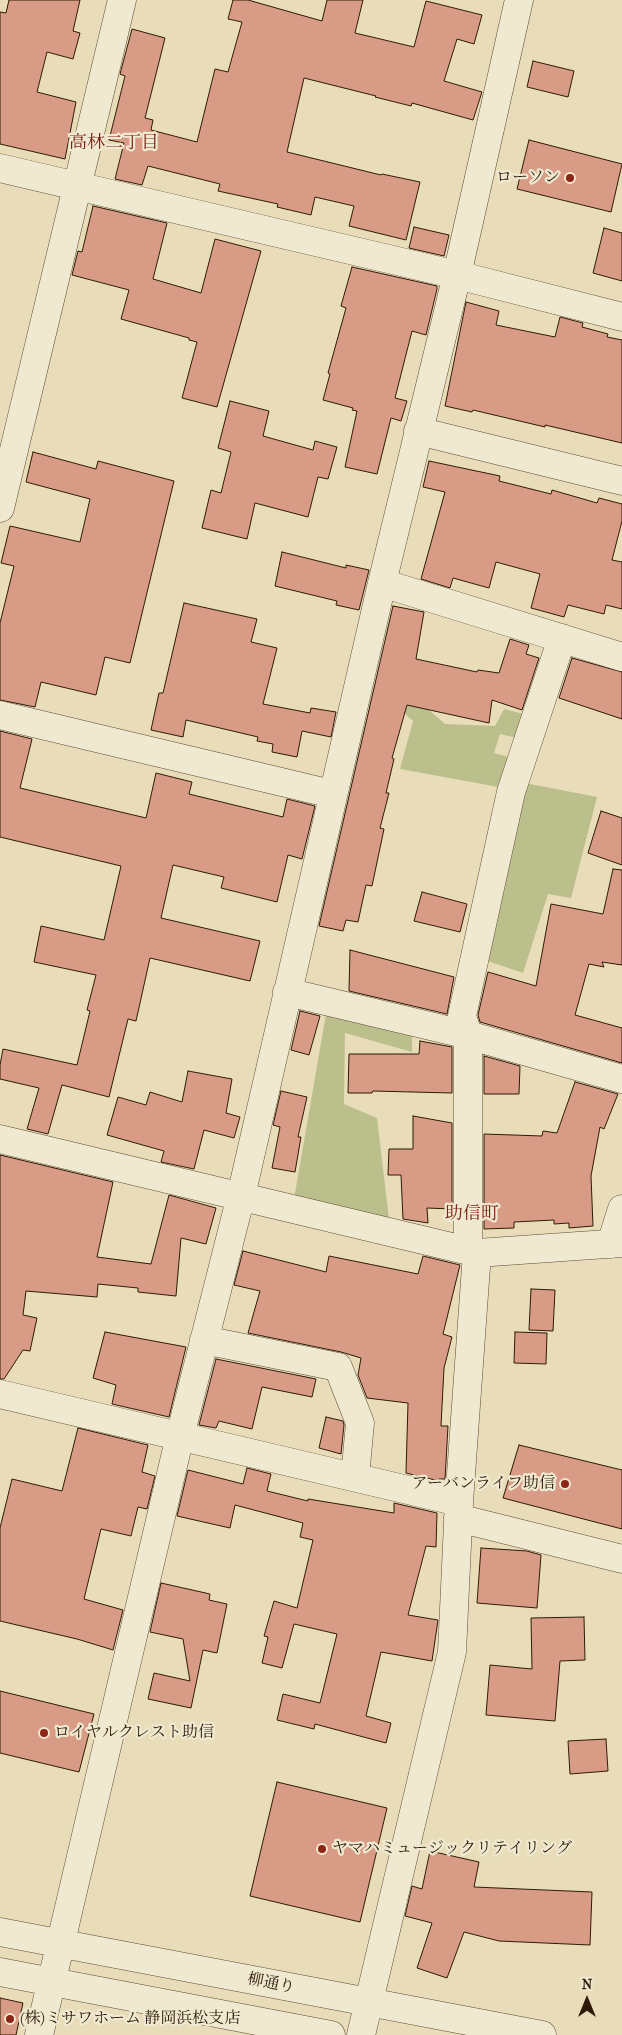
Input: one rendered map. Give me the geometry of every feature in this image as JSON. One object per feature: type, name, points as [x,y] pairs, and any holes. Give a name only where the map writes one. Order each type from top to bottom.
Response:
[{"type":"street","points":[[0,508],[122,0]]},
{"type":"street","points":[[40,2035],[180,1436],[241,1196],[332,794],[457,275],[519,0]]},
{"type":"street","points":[[0,168],[457,275],[622,316]]},
{"type":"street","points":[[418,431],[622,481]]},
{"type":"street","points":[[382,583],[622,657]]},
{"type":"street","points":[[361,2035],[452,1652],[472,1252],[468,1035],[462,1016],[511,792],[562,638]]},
{"type":"street","points":[[0,715],[332,794]]},
{"type":"street","points":[[287,992],[468,1035],[622,1079]]},
{"type":"street","points":[[0,1140],[472,1252],[617,1243],[622,1209]]},
{"type":"street","points":[[204,1340],[338,1367],[360,1424],[355,1477]]},
{"type":"street","points":[[0,1394],[355,1477],[622,1559]]},
{"type":"street","name":"柳通り","points":[[0,1932],[542,2035]]},
{"type":"street","points":[[0,1972],[332,2035]]},
{"type":"green space","points":[[407,691],[445,724],[495,726],[504,709],[531,716],[517,738],[500,734],[494,753],[515,759],[504,788],[400,769],[413,721],[404,713]]},
{"type":"green space","points":[[525,783],[597,797],[571,898],[548,894],[523,973],[479,958]]},
{"type":"green space","points":[[326,1014],[412,1036],[412,1052],[345,1033],[344,1104],[377,1118],[389,1219],[294,1199]]},
{"type":"building","points":[[9,0],[80,0],[73,31],[80,33],[73,59],[47,52],[37,92],[76,102],[65,159],[0,144],[0,12],[6,13]]},
{"type":"building","points":[[233,0],[248,0],[322,21],[327,0],[363,0],[355,33],[414,47],[426,1],[482,15],[474,44],[457,39],[444,81],[482,92],[473,120],[412,103],[411,106],[304,78],[287,152],[381,175],[420,182],[406,240],[349,226],[354,206],[315,197],[311,215],[277,207],[278,204],[218,191],[220,184],[148,166],[142,185],[115,179],[124,143],[109,140],[125,76],[120,74],[132,29],[165,38],[145,118],[153,120],[151,130],[197,142],[215,69],[228,72],[242,22],[228,19]]},
{"type":"building","points":[[533,61],[574,71],[568,97],[527,87]]},
{"type":"building","name":"ローソン","points":[[529,140],[622,164],[611,212],[517,189]]},
{"type":"building","points":[[93,206],[167,223],[153,279],[201,293],[215,239],[261,251],[217,407],[182,398],[197,342],[189,340],[189,338],[121,319],[129,290],[72,275],[78,251],[82,252]]},
{"type":"building","points":[[414,227],[449,235],[444,256],[409,248]]},
{"type":"building","points":[[604,228],[622,233],[622,281],[593,273]]},
{"type":"building","points":[[352,267],[437,286],[426,335],[412,331],[395,398],[407,401],[401,421],[391,418],[377,474],[345,467],[357,411],[352,410],[353,408],[323,400],[330,374],[328,373],[346,308],[341,306]]},
{"type":"building","points":[[466,302],[499,311],[496,325],[555,337],[560,317],[583,323],[582,327],[608,334],[607,337],[622,340],[622,443],[545,425],[545,427],[473,410],[472,412],[445,406]]},
{"type":"building","points":[[230,401],[269,411],[263,436],[313,450],[315,441],[337,447],[328,479],[318,477],[308,517],[255,503],[247,539],[202,528],[211,490],[221,493],[231,452],[218,448]]},
{"type":"building","points":[[33,452],[96,469],[98,461],[174,481],[130,663],[105,657],[96,695],[41,682],[35,707],[0,700],[0,623],[14,566],[1,563],[10,526],[80,542],[90,499],[26,482]]},
{"type":"building","points":[[429,461],[500,476],[499,481],[551,494],[552,490],[597,503],[599,498],[622,504],[622,521],[612,560],[622,562],[622,609],[606,605],[604,614],[568,605],[564,617],[531,608],[540,574],[496,562],[489,588],[453,578],[450,588],[421,579],[445,492],[423,487]]},
{"type":"building","points":[[282,552],[346,568],[346,565],[369,570],[359,610],[336,605],[337,601],[275,586]]},
{"type":"building","points":[[184,603],[257,619],[251,642],[277,648],[263,704],[310,713],[311,708],[336,712],[331,737],[302,731],[297,757],[272,752],[273,744],[257,741],[258,737],[186,720],[183,737],[151,730],[159,693],[163,693]]},
{"type":"building","points":[[393,606],[424,612],[416,659],[477,672],[478,670],[499,673],[510,639],[529,645],[526,654],[539,658],[522,710],[492,700],[489,723],[407,705],[392,758],[394,759],[386,793],[389,793],[380,828],[384,829],[372,886],[366,885],[358,922],[346,920],[343,931],[319,926]]},
{"type":"building","points":[[572,658],[622,672],[622,719],[559,698]]},
{"type":"building","points":[[0,731],[32,739],[20,788],[146,818],[156,773],[192,782],[189,794],[283,817],[287,799],[315,806],[302,859],[288,855],[277,902],[221,888],[224,877],[173,865],[161,918],[260,941],[250,981],[150,958],[136,1021],[128,1019],[109,1097],[62,1085],[48,1134],[27,1129],[39,1088],[0,1079],[3,1049],[77,1065],[90,1011],[87,1010],[96,975],[34,962],[41,926],[104,940],[121,866],[0,837]]},
{"type":"building","points":[[601,811],[622,818],[622,865],[588,853]]},
{"type":"building","points":[[613,869],[622,870],[622,965],[602,962],[604,967],[589,964],[575,1015],[622,1028],[622,1063],[480,1022],[478,1015],[488,972],[536,986],[551,904],[603,914]]},
{"type":"building","points":[[422,892],[467,904],[460,932],[414,921]]},
{"type":"building","points":[[350,950],[454,977],[447,1014],[349,991]]},
{"type":"building","points":[[300,1011],[320,1016],[309,1055],[291,1050]]},
{"type":"building","points":[[420,1041],[452,1047],[452,1093],[373,1091],[372,1093],[348,1093],[349,1054],[419,1054]]},
{"type":"building","points":[[484,1056],[520,1066],[519,1094],[484,1094]]},
{"type":"building","points":[[188,1071],[232,1079],[226,1113],[240,1117],[234,1138],[204,1130],[194,1169],[161,1162],[164,1151],[107,1135],[118,1097],[146,1105],[150,1092],[182,1102]]},
{"type":"building","points":[[575,1082],[618,1094],[604,1129],[600,1127],[591,1176],[593,1226],[569,1228],[569,1223],[554,1224],[554,1220],[514,1222],[514,1228],[484,1229],[484,1134],[542,1136],[543,1131],[557,1133]]},
{"type":"building","points":[[281,1091],[307,1097],[298,1137],[301,1137],[295,1172],[272,1168],[280,1127],[273,1125]]},
{"type":"building","points":[[413,1116],[452,1123],[452,1209],[427,1208],[428,1223],[403,1219],[401,1175],[388,1175],[389,1149],[413,1149]]},
{"type":"building","points":[[0,1155],[113,1182],[97,1257],[151,1264],[169,1195],[216,1208],[206,1244],[181,1238],[176,1296],[138,1292],[138,1288],[98,1284],[97,1297],[26,1291],[23,1315],[37,1318],[30,1351],[23,1350],[4,1379],[0,1379]]},
{"type":"building","points":[[243,1251],[326,1272],[329,1256],[418,1274],[423,1256],[460,1265],[443,1334],[452,1337],[444,1368],[441,1426],[448,1426],[445,1479],[439,1479],[439,1481],[406,1473],[408,1403],[367,1398],[358,1375],[361,1358],[341,1352],[248,1333],[260,1291],[234,1285]]},
{"type":"building","points":[[531,1289],[555,1290],[553,1331],[529,1330]]},
{"type":"building","points":[[105,1332],[186,1347],[169,1417],[112,1404],[116,1385],[93,1378]]},
{"type":"building","points":[[515,1332],[547,1333],[546,1364],[514,1363]]},
{"type":"building","points":[[216,1359],[316,1379],[312,1397],[262,1387],[252,1429],[219,1421],[216,1428],[199,1425]]},
{"type":"building","points":[[326,1417],[343,1421],[341,1454],[319,1448]]},
{"type":"building","points":[[78,1428],[148,1445],[142,1472],[155,1476],[147,1509],[138,1507],[131,1536],[101,1529],[84,1599],[123,1610],[113,1650],[77,1639],[0,1621],[0,1528],[12,1479],[62,1491]]},
{"type":"building","name":"アーバンライフ助信","points":[[519,1445],[622,1470],[622,1529],[503,1498]]},
{"type":"building","points":[[247,1468],[271,1474],[267,1491],[308,1501],[308,1499],[394,1513],[394,1503],[437,1513],[436,1547],[426,1546],[408,1615],[438,1620],[432,1661],[381,1652],[366,1716],[391,1723],[386,1743],[315,1724],[314,1729],[277,1720],[283,1694],[320,1703],[337,1634],[294,1624],[282,1668],[262,1663],[268,1637],[264,1636],[274,1601],[297,1608],[313,1540],[300,1537],[303,1523],[235,1505],[230,1528],[177,1516],[188,1470],[243,1484]]},
{"type":"building","points":[[481,1548],[527,1551],[541,1555],[537,1608],[477,1603]]},
{"type":"building","points":[[161,1583],[210,1594],[209,1600],[227,1604],[217,1653],[203,1650],[191,1708],[148,1699],[154,1673],[190,1681],[183,1639],[150,1632]]},
{"type":"building","points":[[584,1617],[585,1660],[560,1661],[555,1721],[486,1715],[490,1665],[532,1669],[531,1618]]},
{"type":"building","name":"ロイヤルクレスト助信","points":[[0,1691],[94,1714],[79,1772],[0,1753]]},
{"type":"building","points":[[606,1739],[608,1771],[570,1774],[568,1741]]},
{"type":"building","points":[[277,1782],[387,1808],[360,1922],[250,1896]]},
{"type":"building","points":[[430,1851],[479,1862],[474,1887],[592,1892],[590,1945],[499,1941],[464,1932],[447,1978],[417,1968],[432,1923],[405,1916],[412,1886],[422,1889]]},
{"type":"building","name":"(株)ミサワホーム 静岡浜松支店","points":[[0,1998],[23,2003],[16,2035],[0,2035]]},
{"type":"place","name":"ローソン","points":[[570,178]]},
{"type":"place","name":"アーバンライフ助信","points":[[565,1484]]},
{"type":"place","name":"ロイヤルクレスト助信","points":[[44,1733]]},
{"type":"place","name":"ヤマハミュージックリテイリング","points":[[322,1849]]},
{"type":"place","name":"(株)ミサワホーム 静岡浜松支店","points":[[10,2019]]},
{"type":"district","name":"高林二丁目","points":[[114,144]]},
{"type":"district","name":"助信町","points":[[472,1215]]}]
